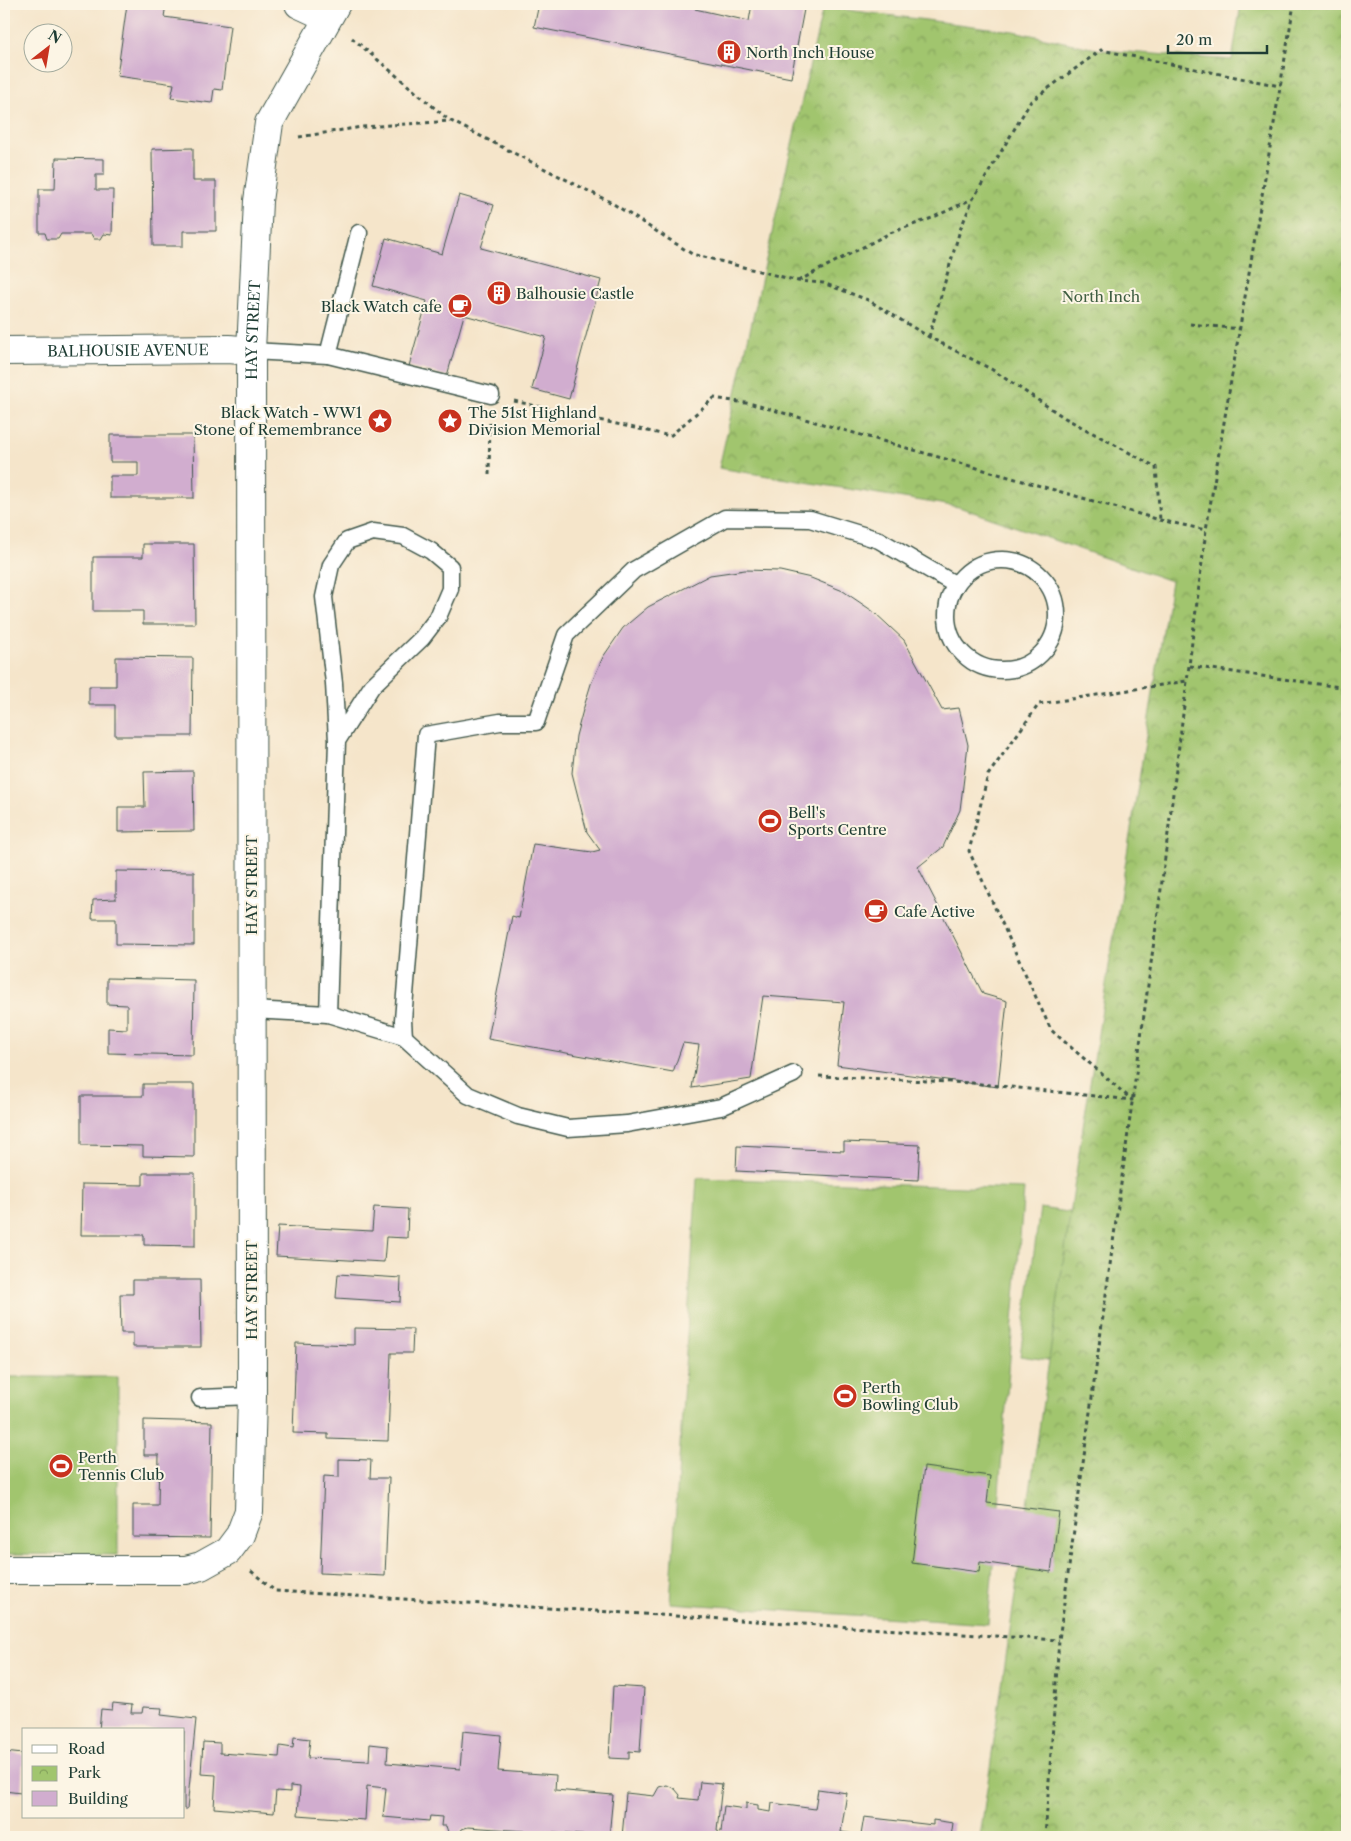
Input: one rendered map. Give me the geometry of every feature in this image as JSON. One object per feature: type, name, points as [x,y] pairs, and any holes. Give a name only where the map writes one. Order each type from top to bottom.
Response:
[{"type":"street","points":[[299,4],[331,10]]},
{"type":"street","name":"HAY STREET","points":[[4,1570],[186,1570],[201,1566],[228,1552],[240,1535],[249,1511],[252,1396],[251,351],[258,201],[269,123],[331,10]]},
{"type":"street","name":"BALHOUSIE AVENUE","points":[[4,351],[229,349],[251,351]]},
{"type":"lane","points":[[328,354],[359,233]]},
{"type":"lane","points":[[251,351],[328,354],[491,396]]},
{"type":"lane","points":[[404,1037],[403,1020],[426,735],[500,722],[536,722],[566,635],[634,570],[725,518],[810,519],[879,540],[956,585]]},
{"type":"lane","points":[[328,1014],[337,741],[334,683],[324,597],[331,565],[347,540],[373,532],[403,536],[431,551],[450,567],[450,589],[438,617],[422,638],[372,686],[337,741]]},
{"type":"lane","points":[[1002,560],[1020,563],[1036,572],[1048,586],[1056,602],[1057,620],[1052,638],[1042,653],[1028,664],[1010,670],[992,670],[975,663],[961,652],[951,637],[947,619],[949,601],[956,585],[968,571],[984,563],[1002,560]]},
{"type":"lane","points":[[251,1010],[328,1014],[404,1037],[468,1096],[518,1116],[568,1128],[626,1124],[721,1107],[794,1074]]},
{"type":"lane","points":[[200,1398],[252,1396]]},
{"type":"path","points":[[1045,1837],[1059,1640],[1190,666],[1206,530],[1294,4]]},
{"type":"path","points":[[331,10],[451,121],[612,203],[692,254],[798,281],[823,283],[868,300],[929,337],[991,370],[1066,418],[1156,467],[1160,520]]},
{"type":"path","points":[[929,337],[960,230],[973,199],[1031,101],[1101,50],[1280,86]]},
{"type":"path","points":[[266,142],[362,127],[451,121]]},
{"type":"path","points":[[798,281],[890,233],[932,218],[973,199]]},
{"type":"path","points":[[1190,324],[1241,329]]},
{"type":"path","points":[[489,476],[491,396],[670,436],[714,398],[752,404],[1160,520],[1206,530]]},
{"type":"path","points":[[1190,666],[1347,688]]},
{"type":"path","points":[[1132,1100],[1051,1030],[969,851],[988,775],[1039,704],[1187,681]]},
{"type":"path","points":[[794,1074],[972,1083],[1132,1100]]},
{"type":"path","points":[[228,1552],[275,1591],[1059,1640]]},
{"type":"green space","name":"North Inch","points":[[1241,4],[1347,4],[1347,1837],[980,1837],[1080,1146],[1171,581],[959,507],[719,468],[823,7],[1013,31],[1101,50],[1232,60]]},
{"type":"green space","name":"Perth Bowling Club","points":[[697,1178],[1024,1189],[988,1624],[670,1603]]},
{"type":"green space","points":[[1040,1208],[1103,1217],[1083,1365],[1020,1356]]},
{"type":"green space","name":"Perth Tennis Club","points":[[4,1377],[118,1377],[118,1555],[4,1554]]},
{"type":"building","points":[[127,4],[166,4],[164,17],[230,26],[222,90],[214,89],[212,103],[171,98],[174,84],[117,76]]},
{"type":"building","name":"North Inch House","points":[[539,4],[697,4],[695,9],[749,21],[752,4],[805,4],[791,78],[534,27]]},
{"type":"building","points":[[193,148],[193,181],[216,181],[216,231],[183,231],[183,246],[153,246],[152,149]]},
{"type":"building","points":[[56,158],[104,159],[104,175],[96,175],[96,190],[113,190],[112,235],[104,234],[101,239],[94,239],[91,234],[61,234],[58,239],[47,239],[45,233],[39,233],[39,189],[55,189]]},
{"type":"building","name":"Balhousie Castle","points":[[459,195],[494,205],[481,248],[601,280],[569,399],[532,389],[546,337],[464,315],[447,376],[409,366],[427,301],[373,286],[386,238],[442,254]]},
{"type":"building","points":[[110,435],[193,435],[194,498],[110,498],[110,476],[138,476],[138,462],[110,462]]},
{"type":"building","points":[[143,544],[194,544],[195,624],[143,624],[143,611],[93,611],[93,557],[143,557]]},
{"type":"building","name":"Bell's Sports Centre","points":[[745,570],[780,571],[811,578],[843,591],[874,612],[904,640],[942,710],[959,708],[968,745],[960,810],[943,847],[918,867],[983,994],[1007,1001],[998,1087],[837,1065],[844,1002],[763,996],[751,1079],[692,1088],[699,1045],[683,1043],[673,1072],[488,1039],[512,916],[519,918],[533,844],[592,852],[600,850],[587,832],[572,773],[576,736],[591,684],[603,657],[623,628],[648,607],[710,575]]},
{"type":"building","points":[[116,657],[193,658],[192,736],[115,736],[115,705],[89,705],[89,686],[116,686]]},
{"type":"building","points":[[193,771],[194,831],[118,832],[118,807],[145,807],[144,772]]},
{"type":"building","points":[[116,871],[194,872],[194,945],[116,944],[116,919],[92,919],[93,900],[116,899]]},
{"type":"building","points":[[107,978],[194,980],[193,1055],[108,1053],[108,1028],[127,1029],[127,1005],[107,1004]]},
{"type":"building","points":[[143,1084],[194,1084],[194,1157],[143,1156],[143,1146],[81,1145],[81,1096],[143,1096]]},
{"type":"building","points":[[844,1142],[920,1145],[918,1180],[736,1171],[737,1146],[844,1151]]},
{"type":"building","points":[[143,1173],[195,1173],[195,1246],[144,1245],[144,1235],[81,1235],[82,1184],[143,1185]]},
{"type":"building","points":[[374,1207],[408,1209],[407,1238],[386,1237],[384,1262],[276,1256],[278,1226],[372,1231]]},
{"type":"building","points":[[338,1274],[401,1278],[400,1302],[336,1298]]},
{"type":"building","points":[[133,1280],[200,1280],[201,1347],[133,1347],[133,1333],[121,1333],[120,1294],[133,1294]]},
{"type":"building","points":[[354,1328],[413,1329],[412,1353],[391,1353],[388,1441],[328,1439],[328,1434],[293,1433],[296,1343],[354,1345]]},
{"type":"building","points":[[144,1420],[212,1422],[210,1538],[133,1537],[133,1505],[158,1505],[159,1455],[144,1455]]},
{"type":"building","points":[[339,1459],[371,1460],[370,1478],[389,1478],[385,1576],[320,1573],[324,1476],[339,1477]]},
{"type":"building","points":[[924,1467],[990,1476],[987,1503],[1059,1512],[1051,1572],[980,1562],[979,1572],[912,1563]]},
{"type":"building","points":[[613,1686],[644,1688],[640,1752],[629,1751],[629,1759],[609,1758]]},
{"type":"building","points":[[113,1703],[132,1705],[131,1713],[142,1713],[143,1707],[162,1708],[161,1715],[196,1719],[187,1809],[185,1809],[185,1728],[99,1728],[101,1709],[112,1710]]},
{"type":"building","points":[[463,1731],[501,1735],[498,1771],[556,1775],[555,1790],[613,1795],[609,1837],[468,1827],[462,1829],[459,1835],[449,1835],[446,1826],[441,1826],[442,1817],[430,1816],[429,1821],[383,1817],[386,1788],[367,1786],[365,1820],[298,1815],[300,1787],[290,1786],[290,1792],[276,1791],[274,1813],[214,1808],[216,1775],[201,1774],[203,1742],[220,1743],[220,1753],[279,1757],[280,1746],[293,1748],[294,1737],[310,1739],[308,1758],[369,1761],[370,1744],[388,1746],[387,1763],[460,1769]]},
{"type":"building","points":[[4,1752],[22,1754],[21,1793],[4,1791]]},
{"type":"building","points":[[700,1782],[722,1784],[717,1831],[721,1832],[724,1806],[746,1809],[746,1803],[758,1805],[758,1810],[771,1812],[772,1803],[815,1809],[818,1789],[847,1793],[841,1832],[861,1835],[864,1817],[933,1825],[933,1820],[953,1823],[951,1837],[622,1837],[626,1793],[654,1796],[659,1787],[667,1785],[675,1789],[680,1795],[679,1798],[698,1800]]},
{"type":"place","name":"North Inch House","points":[[729,52]]},
{"type":"place","name":"Balhousie Castle","points":[[499,293]]},
{"type":"place","name":"Black Watch cafe","points":[[460,306]]},
{"type":"place","name":"Black Watch - WW1 Stone of Remembrance","points":[[380,421]]},
{"type":"place","name":"The 51st Highland Division Memorial","points":[[450,421]]},
{"type":"place","name":"Bell's Sports Centre","points":[[770,821]]},
{"type":"place","name":"Cafe Active","points":[[876,911]]},
{"type":"place","name":"Perth Bowling Club","points":[[845,1396]]},
{"type":"place","name":"Perth Tennis Club","points":[[61,1466]]}]
